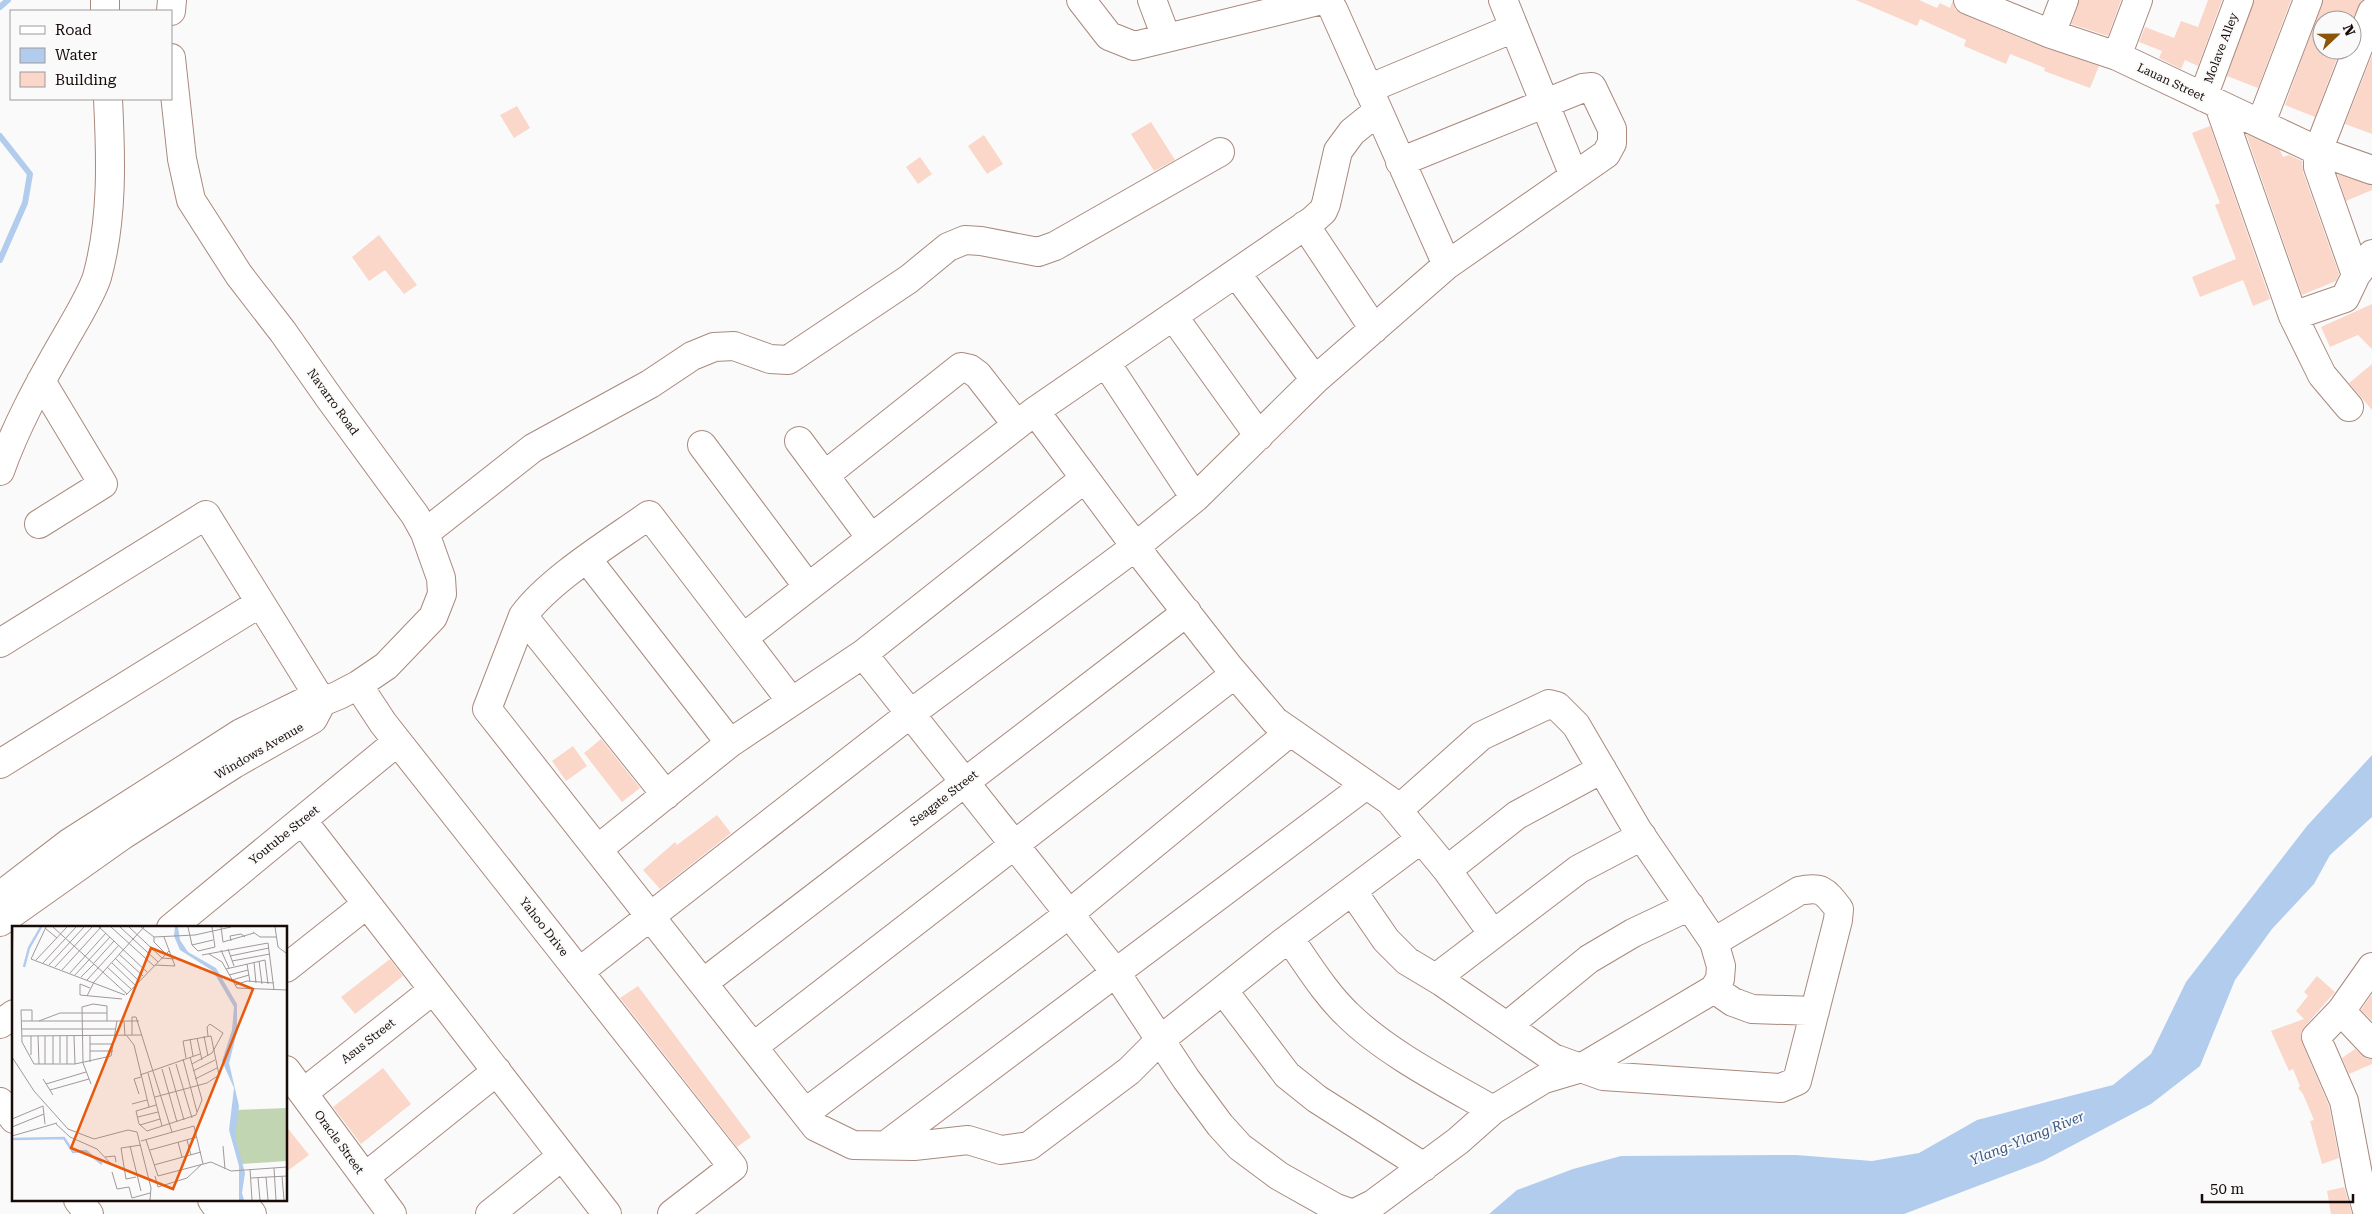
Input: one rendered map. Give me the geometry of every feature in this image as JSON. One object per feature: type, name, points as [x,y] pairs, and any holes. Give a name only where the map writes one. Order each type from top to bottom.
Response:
[{"type":"street","points":[[1081,0],[1109,36],[1134,46],[1166,37],[1239,9],[1324,0],[1333,9],[1447,265]]},
{"type":"street","points":[[1152,0],[1166,37]]},
{"type":"street","points":[[1503,0],[1574,176]]},
{"type":"street","points":[[2051,34],[2064,0]]},
{"type":"street","points":[[2117,56],[2138,0]]},
{"type":"street","name":"Molave Alley","points":[[2211,101],[2239,0]]},
{"type":"street","points":[[2261,123],[2308,0]]},
{"type":"street","name":"Lauan Street","points":[[1983,3],[2051,34],[2117,56],[2318,151],[2372,170]]},
{"type":"street","points":[[2293,316],[2345,298],[2364,264],[2318,167],[2318,151],[2372,12]]},
{"type":"street","points":[[743,638],[1026,418],[1323,211],[1338,151],[1373,100],[1514,28]]},
{"type":"street","name":"Navarro Road","points":[[172,67],[182,158],[191,200],[238,275],[283,332],[415,515],[425,533],[441,578],[442,594],[433,617],[386,666],[358,685],[322,702]]},
{"type":"street","points":[[579,972],[910,714],[1135,547],[1195,498],[1315,380],[1447,265],[1606,154],[1612,143],[1612,129],[1592,87],[1400,162]]},
{"type":"street","points":[[0,471],[10,442],[96,279],[106,234],[110,188],[108,100]]},
{"type":"street","points":[[2211,101],[2293,316],[2322,375],[2350,407]]},
{"type":"street","points":[[425,533],[533,448],[650,384],[692,356],[714,346],[734,346],[770,359],[788,360],[908,279],[948,246],[965,240],[981,241],[1038,252],[1055,246],[1220,152]]},
{"type":"street","points":[[1305,225],[1374,329]]},
{"type":"street","points":[[1236,272],[1315,380]]},
{"type":"street","points":[[1173,316],[1259,436]]},
{"type":"street","points":[[1106,362],[1195,498]]},
{"type":"street","points":[[826,475],[961,367],[970,369],[978,374],[1026,418],[1084,479],[1186,612],[1275,721],[1366,784],[1398,810],[1447,870],[1494,934]]},
{"type":"street","points":[[39,524],[103,484],[41,381]]},
{"type":"street","points":[[799,441],[871,538]]},
{"type":"street","points":[[702,446],[808,587]]},
{"type":"street","points":[[598,850],[730,743],[863,654],[1084,479]]},
{"type":"street","points":[[0,643],[206,515],[322,702]]},
{"type":"street","points":[[791,701],[649,515],[587,559],[532,604],[523,616],[487,709],[816,1127],[853,1145],[914,1146],[968,1140],[1001,1150],[1028,1146],[1129,1071],[1160,1040],[1289,938],[1422,840]]},
{"type":"street","points":[[587,559],[730,743]]},
{"type":"street","points":[[0,764],[260,604]]},
{"type":"street","name":"Seagate Street","points":[[703,983],[1186,612]]},
{"type":"street","points":[[523,616],[666,795]]},
{"type":"street","points":[[863,654],[1116,973],[1160,1040],[1220,1125],[1240,1147],[1279,1176],[1336,1208],[1353,1214],[1374,1204],[1424,1167],[1458,1141],[1493,1110],[1544,1079],[1581,1068],[1714,989],[1720,979],[1721,966],[1714,942],[1642,836],[1576,725],[1557,706],[1549,704],[1481,736],[1398,810]]},
{"type":"street","points":[[753,1046],[1235,674]]},
{"type":"street","name":"Yahoo Drive","points":[[358,685],[380,720],[397,742],[733,1168],[672,1214]]},
{"type":"street","name":"Windows Avenue","points":[[6,912],[234,764],[313,719],[322,702]]},
{"type":"street","points":[[805,1113],[1069,914],[1290,732]]},
{"type":"street","name":"Youtube Street","points":[[175,926],[397,742]]},
{"type":"street","points":[[1447,870],[1517,815],[1602,769]]},
{"type":"street","points":[[886,1145],[1366,784]]},
{"type":"street","points":[[302,820],[607,1214]]},
{"type":"street","points":[[1436,978],[1579,870],[1642,836]]},
{"type":"street","points":[[1353,892],[1386,940],[1407,960],[1553,1058],[1603,1076],[1781,1088],[1797,1081],[1838,920],[1839,909],[1822,890],[1814,888],[1799,891],[1714,942]]},
{"type":"street","points":[[288,966],[367,904]]},
{"type":"street","points":[[1507,1026],[1589,959],[1633,933],[1690,906]]},
{"type":"street","points":[[1289,938],[1347,1014],[1378,1039],[1417,1065],[1493,1110]]},
{"type":"street","points":[[2368,1214],[2360,1185],[2344,1101],[2316,1037],[2341,1011],[2372,967]]},
{"type":"street","points":[[1714,989],[1733,1002],[1752,1009],[1815,1012]]},
{"type":"street","name":"Asus Street","points":[[303,1093],[433,990]]},
{"type":"street","points":[[1223,990],[1288,1075],[1316,1099],[1424,1167]]},
{"type":"street","points":[[2341,1011],[2372,1044]]},
{"type":"street","points":[[0,1024],[12,1015]]},
{"type":"street","points":[[365,1177],[497,1071]]},
{"type":"street","name":"Oracle Street","points":[[288,1073],[392,1214]]},
{"type":"street","points":[[0,1102],[12,1117]]},
{"type":"street","points":[[490,1214],[562,1156]]},
{"type":"street","points":[[79,1202],[88,1214]]},
{"type":"street","points":[[213,1202],[222,1214]]},
{"type":"street","points":[[243,1202],[252,1214]]},
{"type":"water","name":"Ylang-Ylang River","points":[[2372,755],[2372,817],[2330,855],[2314,884],[2272,929],[2235,980],[2200,1066],[2151,1104],[2043,1161],[1904,1214],[1489,1214],[1517,1190],[1573,1169],[1621,1156],[1796,1155],[1872,1161],[1919,1153],[1977,1120],[2113,1085],[2151,1054],[2186,982],[2307,826]]},
{"type":"building","points":[[1856,0],[1919,0],[1937,8],[1940,3],[1950,8],[1953,0],[1955,9],[1962,14],[2045,48],[2099,66],[2090,88],[2044,71],[2045,68],[2010,54],[2006,64],[1964,46],[1966,40],[1920,19],[1917,26]]},
{"type":"building","points":[[2079,0],[2121,0],[2108,36],[2071,24]]},
{"type":"building","points":[[2208,0],[2222,0],[2198,66],[2185,60],[2181,69],[2159,58],[2162,51],[2139,42],[2145,27],[2174,38],[2181,21],[2198,27]]},
{"type":"building","points":[[2254,0],[2291,0],[2258,88],[2227,76]]},
{"type":"building","points":[[2323,0],[2362,0],[2357,10],[2319,10]]},
{"type":"building","points":[[2312,30],[2312,60],[2336,60],[2315,117],[2285,105]]},
{"type":"building","points":[[2372,55],[2372,134],[2345,124]]},
{"type":"building","points":[[517,106],[530,128],[514,138],[500,115]]},
{"type":"building","points":[[1151,122],[1175,160],[1154,171],[1131,134]]},
{"type":"building","points":[[2210,126],[2270,299],[2253,306],[2243,280],[2200,297],[2192,277],[2236,259],[2215,205],[2220,203],[2192,133]]},
{"type":"building","points":[[2246,134],[2280,150],[2283,157],[2289,155],[2302,161],[2303,172],[2339,274],[2336,281],[2302,295]]},
{"type":"building","points":[[984,135],[1003,164],[987,174],[968,146]]},
{"type":"building","points":[[920,157],[932,174],[918,184],[906,167]]},
{"type":"building","points":[[2337,174],[2372,185],[2372,190],[2346,201]]},
{"type":"building","points":[[379,235],[417,285],[404,294],[385,270],[369,281],[352,257]]},
{"type":"building","points":[[2372,304],[2372,349],[2358,335],[2330,347],[2321,327]]},
{"type":"building","points":[[2372,364],[2372,410],[2349,383]]},
{"type":"building","points":[[601,739],[640,788],[622,802],[584,753]]},
{"type":"building","points":[[573,746],[587,766],[566,781],[552,761]]},
{"type":"building","points":[[717,815],[731,833],[660,889],[643,870],[675,842],[677,845]]},
{"type":"building","points":[[390,959],[403,976],[355,1014],[341,997]]},
{"type":"building","points":[[2317,976],[2335,992],[2305,1026],[2301,1035],[2302,1043],[2329,1106],[2339,1158],[2322,1164],[2310,1121],[2314,1120],[2303,1094],[2298,1088],[2300,1086],[2293,1069],[2289,1071],[2271,1031],[2304,1019],[2296,1011],[2308,996],[2304,992]]},
{"type":"building","points":[[638,986],[751,1137],[737,1147],[620,998]]},
{"type":"building","points":[[2372,994],[2372,1021],[2361,1010]]},
{"type":"building","points":[[2355,1049],[2367,1059],[2372,1059],[2372,1064],[2349,1074],[2342,1058]]},
{"type":"building","points":[[383,1068],[411,1104],[361,1144],[333,1107]]},
{"type":"building","points":[[288,1129],[309,1155],[288,1171]]},
{"type":"building","points":[[2344,1187],[2352,1214],[2331,1214],[2327,1191]]},
{"type":"waterway","points":[[0,7],[8,0]]},
{"type":"waterway","points":[[0,136],[30,174],[25,203],[0,260]]}]
